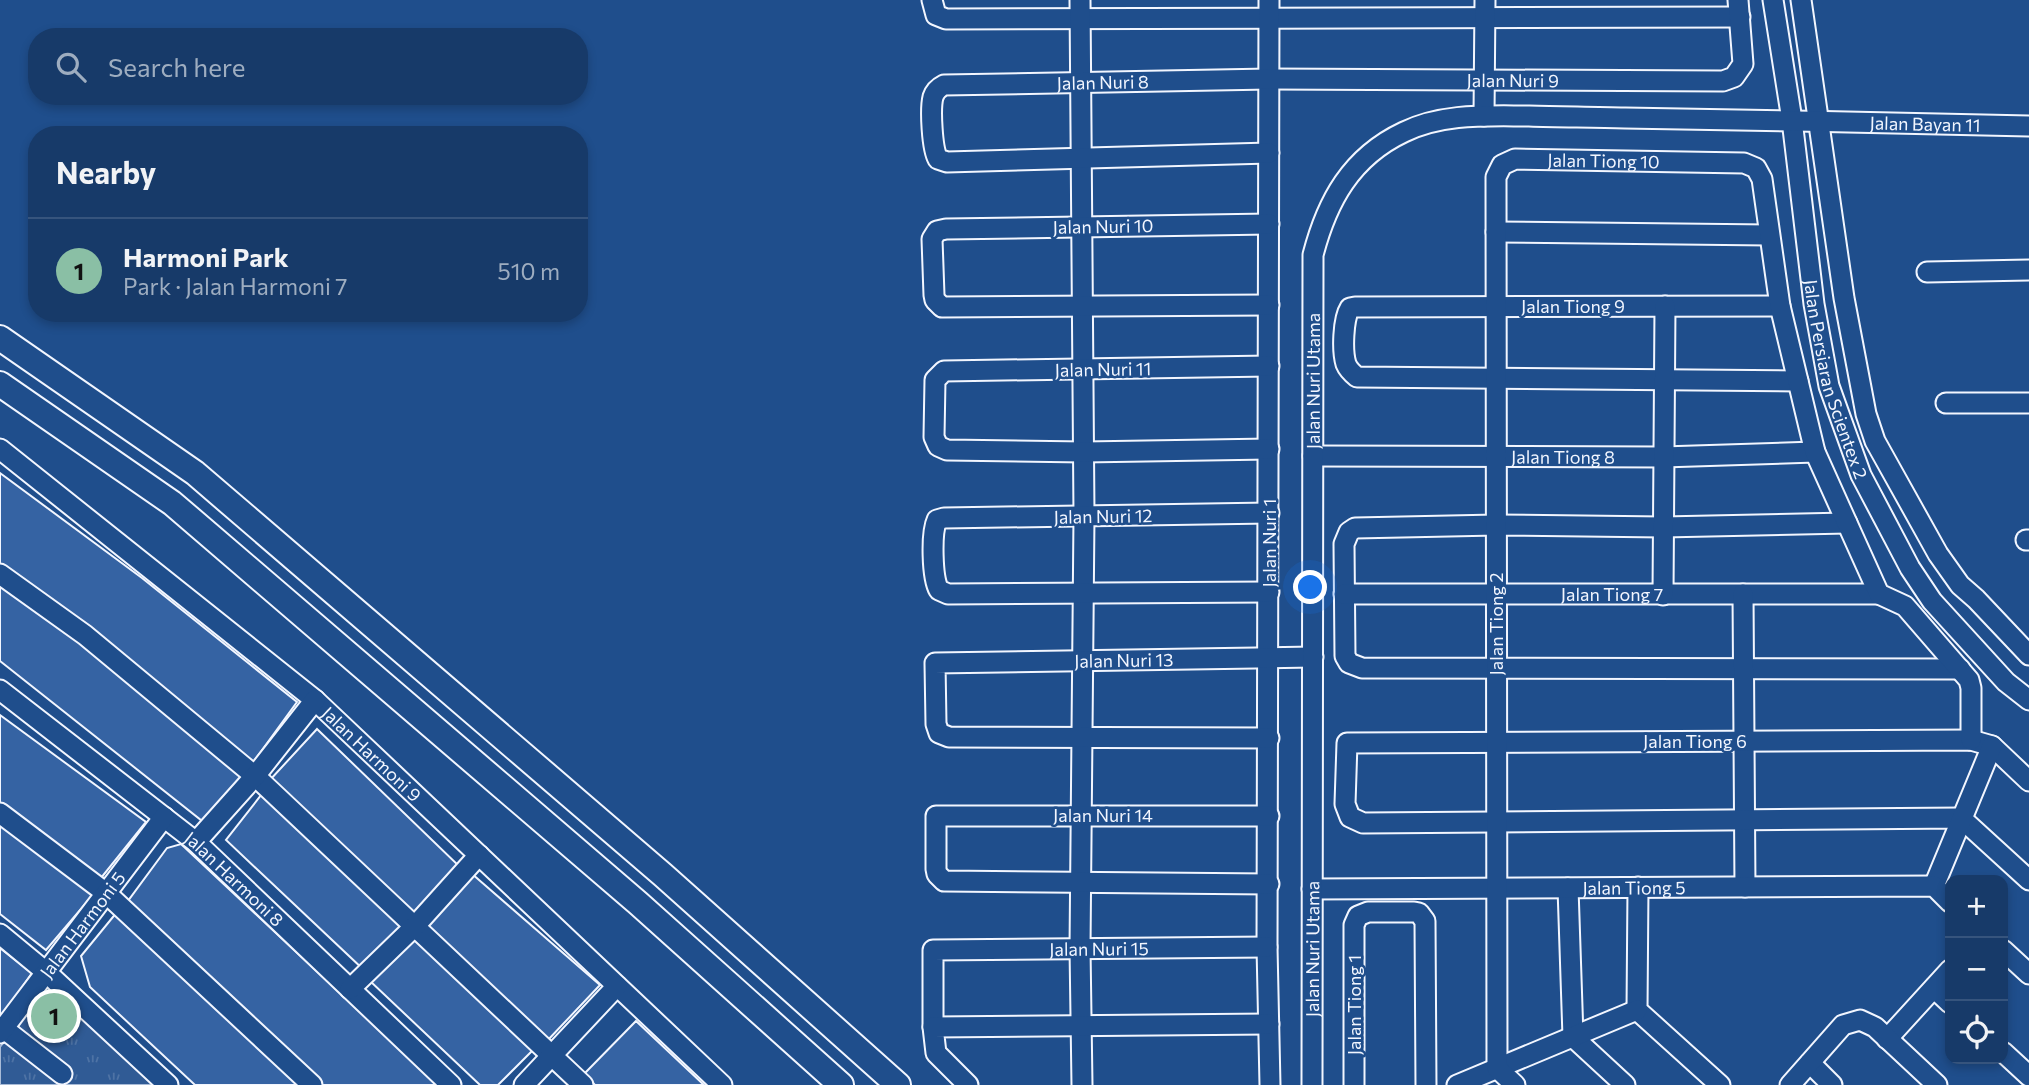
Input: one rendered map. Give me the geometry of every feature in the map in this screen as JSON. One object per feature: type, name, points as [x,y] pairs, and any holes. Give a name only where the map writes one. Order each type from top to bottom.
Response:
[{"type":"main road","points":[[0,338],[195,473],[663,875],[898,1085]]},
{"type":"main road","points":[[0,384],[172,503],[638,903],[841,1085]]},
{"type":"street","points":[[932,0],[933,11],[946,19],[1081,10],[1739,8]]},
{"type":"street","name":"Jalan Persiaran Scientex 2","points":[[1773,0],[1814,304],[1829,386],[1861,475],[1910,569],[1933,601],[2006,682],[2029,701]]},
{"type":"street","name":"Jalan Persiaran Scientex 2","points":[[1801,0],[1844,298],[1866,414],[1875,441],[1952,575],[2029,655]]},
{"type":"street","name":"Jalan Nuri 9","points":[[1269,79],[1723,81],[1734,77],[1744,59],[1739,8]]},
{"type":"street","points":[[1484,116],[1485,9]]},
{"type":"street","points":[[1081,10],[1084,453],[1080,948],[1082,1085]]},
{"type":"street","name":"Jalan Nuri 1","points":[[1269,10],[1267,947],[1270,1085]]},
{"type":"street","name":"Jalan Nuri 8","points":[[1082,158],[943,162],[938,159],[934,150],[933,98],[937,89],[944,85],[1269,79]]},
{"type":"street","name":"Jalan Nuri Utama","points":[[1312,1085],[1313,255],[1321,222],[1334,195],[1351,172],[1376,149],[1404,132],[1429,122],[1455,117],[1820,121]]},
{"type":"street","name":"Jalan Bayan 11","points":[[1820,121],[2029,126]]},
{"type":"street","points":[[1082,158],[1269,153]]},
{"type":"street","name":"Jalan Tiong 10","points":[[1496,180],[1497,170],[1515,159],[1750,164],[1759,173],[1769,235]]},
{"type":"street","name":"Jalan Tiong 2","points":[[1496,180],[1497,1068]]},
{"type":"street","name":"Jalan Nuri 10","points":[[1083,307],[942,307],[934,295],[932,239],[937,231],[946,229],[1269,224]]},
{"type":"street","points":[[1496,232],[1769,235],[1780,306],[1815,452],[1879,594],[1905,606],[1970,684],[1970,740]]},
{"type":"street","points":[[1927,272],[2029,270]]},
{"type":"street","points":[[1083,307],[1269,305]]},
{"type":"street","points":[[1663,595],[1665,306]]},
{"type":"street","name":"Jalan Tiong 9","points":[[1495,378],[1357,377],[1347,366],[1345,321],[1350,308],[1780,306]]},
{"type":"street","name":"Jalan Nuri 11","points":[[1084,453],[942,449],[934,438],[935,380],[944,371],[1269,366]]},
{"type":"street","points":[[1495,378],[1798,381]]},
{"type":"street","points":[[1946,403],[2029,403]]},
{"type":"street","name":"Jalan Harmoni 9","points":[[0,449],[315,700],[722,1085]]},
{"type":"street","points":[[1084,453],[1269,449]]},
{"type":"street","name":"Jalan Tiong 8","points":[[1313,456],[1663,457],[1815,452]]},
{"type":"street","name":"Jalan Nuri 12","points":[[1083,593],[943,593],[935,581],[933,528],[937,520],[944,518],[1269,513]]},
{"type":"street","points":[[1847,523],[1663,527],[1496,525],[1355,528],[1349,532],[1344,544],[1344,649],[1349,663],[1355,666],[1960,669]]},
{"type":"street","points":[[0,574],[85,635],[255,776],[583,1085]]},
{"type":"street","points":[[1083,593],[1269,592]]},
{"type":"street","name":"Jalan Tiong 7","points":[[1344,594],[1879,594]]},
{"type":"street","points":[[1743,594],[1745,887]]},
{"type":"street","name":"Jalan Nuri 13","points":[[1083,737],[939,733],[936,724],[935,663],[1313,657]]},
{"type":"street","name":"Jalan Harmoni 8","points":[[0,691],[196,842],[451,1085]]},
{"type":"street","points":[[196,842],[255,776],[315,700]]},
{"type":"street","points":[[1083,737],[1269,738]]},
{"type":"street","name":"Jalan Tiong 6","points":[[1496,822],[1356,821],[1350,817],[1345,804],[1347,743],[1970,740],[1992,746],[2029,780]]},
{"type":"street","points":[[1945,897],[1934,886],[1992,746]]},
{"type":"street","points":[[0,813],[106,893],[312,1085]]},
{"type":"street","name":"Jalan Nuri 14","points":[[1082,883],[944,881],[936,869],[936,816],[1269,816]]},
{"type":"street","name":"Jalan Harmoni 5","points":[[2,1030],[164,817]]},
{"type":"street","points":[[1496,822],[1961,818],[2029,880]]},
{"type":"street","points":[[350,989],[415,926],[479,855]]},
{"type":"street","points":[[1082,883],[1269,884]]},
{"type":"street","name":"Jalan Tiong 5","points":[[1312,889],[1934,886]]},
{"type":"street","points":[[1638,887],[1637,1010],[1720,1085]]},
{"type":"street","points":[[1568,888],[1573,1037],[1625,1085]]},
{"type":"street","name":"Jalan Tiong 1","points":[[1354,1085],[1354,925],[1358,916],[1368,912],[1414,912],[1419,913],[1425,920],[1426,1085]]},
{"type":"street","points":[[0,934],[46,972],[168,1085]]},
{"type":"street","name":"Jalan Nuri 15","points":[[933,1027],[933,950],[1267,947]]},
{"type":"street","points":[[2008,955],[2029,974]]},
{"type":"street","points":[[1887,1039],[1945,976]]},
{"type":"street","points":[[524,1085],[617,986]]},
{"type":"street","points":[[1934,988],[1948,1001]]},
{"type":"street","points":[[1457,1085],[1637,1010]]},
{"type":"street","points":[[1790,1085],[1843,1025],[1852,1021],[1868,1022],[1937,1085]]},
{"type":"street","points":[[968,1085],[936,1053],[933,1027],[1269,1024]]},
{"type":"street","points":[[2,1030],[62,1074]]},
{"type":"street","points":[[2008,1057],[2029,1076]]},
{"type":"street","points":[[1810,1063],[1832,1085]]},
{"type":"street","points":[[1497,1068],[1515,1085]]},
{"type":"green space","points":[[49,985],[160,1085],[0,1085],[0,1047]]},
{"type":"building","points":[[0,473],[142,578],[297,702],[252,764],[0,565]]},
{"type":"building","points":[[0,579],[247,777],[206,824],[0,661]]},
{"type":"building","points":[[0,715],[146,822],[97,883],[0,808]]},
{"type":"building","points":[[317,729],[460,867],[416,918],[269,781]]},
{"type":"building","points":[[265,790],[406,926],[365,971],[226,840]]},
{"type":"building","points":[[0,823],[93,895],[46,950],[0,914]]},
{"type":"building","points":[[181,844],[438,1085],[322,1085],[128,901],[167,848]]},
{"type":"building","points":[[471,873],[600,985],[547,1041],[421,926]]},
{"type":"building","points":[[117,912],[302,1085],[195,1085],[90,987],[81,956]]},
{"type":"building","points":[[416,934],[536,1047],[498,1085],[480,1085],[370,981]]},
{"type":"building","points":[[0,948],[32,973],[0,1019]]},
{"type":"building","points":[[636,1021],[704,1085],[595,1085],[584,1074]]},
{"type":"place","name":"Harmoni Park","points":[[54,1016]]}]
